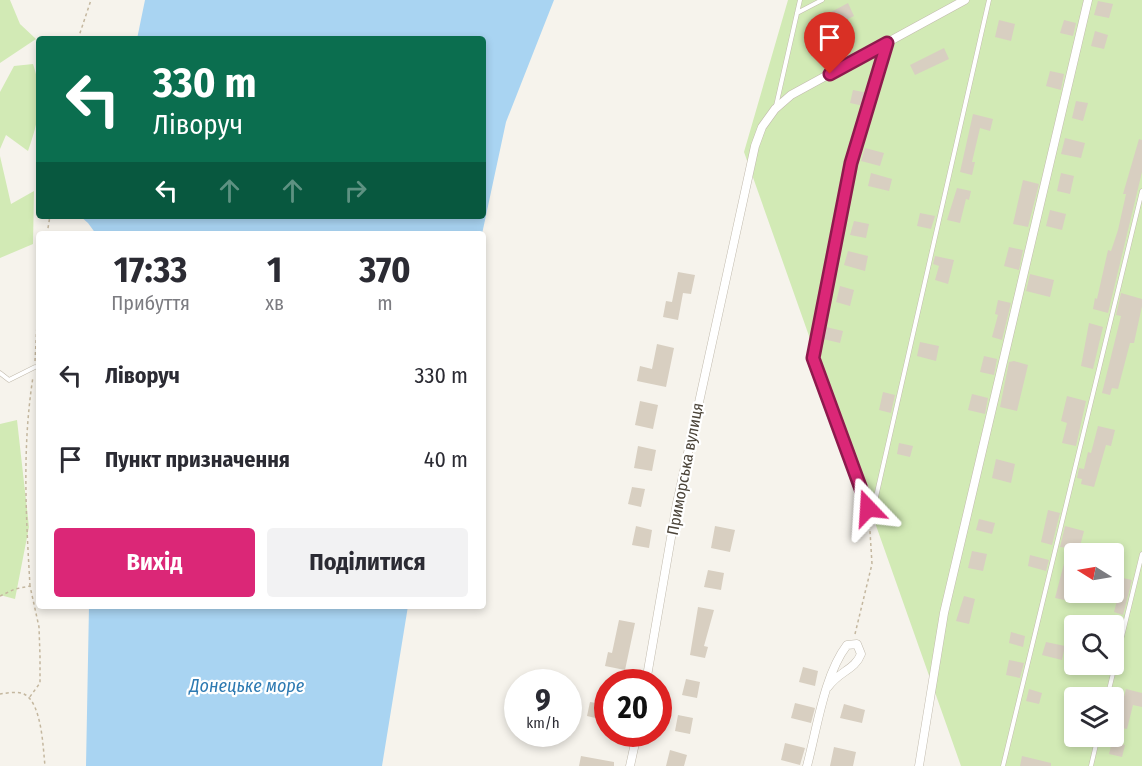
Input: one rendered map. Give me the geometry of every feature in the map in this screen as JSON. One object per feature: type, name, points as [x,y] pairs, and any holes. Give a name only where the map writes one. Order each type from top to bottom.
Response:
[{"type":"street","name":"Приморська вулиця","points":[[648,669],[677,503],[729,257],[755,146],[762,127],[791,95],[965,0]]},
{"type":"street","points":[[919,766],[944,613],[1088,0]]},
{"type":"street","points":[[807,766],[828,687],[840,655],[847,645],[853,644],[860,647],[859,661],[836,676],[828,687]]},
{"type":"street","points":[[630,766],[634,747]]},
{"type":"lane","points":[[775,110],[800,0]]},
{"type":"lane","points":[[796,13],[822,0]]},
{"type":"lane","points":[[868,508],[876,497],[989,0]]},
{"type":"lane","points":[[868,508],[813,358],[851,163],[887,43]]},
{"type":"lane","points":[[1003,766],[1142,191]]},
{"type":"lane","points":[[0,373],[9,380],[35,367]]},
{"type":"lane","points":[[1110,687],[1142,554]]},
{"type":"lane","points":[[1090,766],[1095,747]]},
{"type":"path","points":[[79,36],[91,0]]},
{"type":"path","points":[[29,698],[40,683],[39,627],[30,586],[24,485],[29,405],[36,347]]},
{"type":"path","points":[[853,644],[872,564],[868,508]]},
{"type":"path","points":[[0,596],[15,589],[30,586]]},
{"type":"path","points":[[0,694],[23,693],[29,698],[37,711],[45,766]]},
{"type":"green space","points":[[0,0],[10,0],[20,24],[36,39],[0,63]]},
{"type":"green space","points":[[788,0],[1142,0],[1142,766],[961,766],[744,152]]},
{"type":"green space","points":[[33,64],[36,76],[36,124],[28,151],[6,135],[0,149],[0,92],[14,66]]},
{"type":"green space","points":[[0,156],[11,204],[34,191],[33,244],[0,258]]},
{"type":"green space","points":[[17,420],[29,527],[15,599],[0,595],[0,424]]},
{"type":"water","points":[[145,0],[554,0],[506,122],[486,215],[486,36],[138,36]]},
{"type":"water","points":[[83,219],[485,219],[483,231],[94,231]]},
{"type":"water","name":"Донецьке море","points":[[89,609],[408,609],[382,766],[86,766]]},
{"type":"building","points":[[1098,1],[1113,4],[1109,18],[1094,15]]},
{"type":"building","points":[[848,3],[854,16],[820,33],[814,21]]},
{"type":"building","points":[[999,20],[1015,24],[1011,41],[995,37]]},
{"type":"building","points":[[1064,20],[1076,23],[1073,36],[1060,33]]},
{"type":"building","points":[[1095,31],[1108,35],[1104,49],[1091,46]]},
{"type":"building","points":[[944,48],[949,59],[915,75],[910,65]]},
{"type":"building","points":[[1050,71],[1064,74],[1061,90],[1046,86]]},
{"type":"building","points":[[853,90],[868,93],[864,106],[850,103]]},
{"type":"building","points":[[1076,101],[1088,103],[1083,121],[1072,118]]},
{"type":"building","points":[[973,114],[993,119],[990,131],[980,128],[972,162],[975,162],[972,175],[960,172]]},
{"type":"building","points":[[1065,138],[1085,143],[1081,158],[1061,154]]},
{"type":"building","points":[[1139,139],[1142,140],[1142,172],[1108,313],[1093,309],[1108,250],[1111,251],[1118,230],[1126,194],[1123,194]]},
{"type":"building","points":[[865,148],[884,153],[880,166],[861,161]]},
{"type":"building","points":[[871,173],[892,179],[889,191],[868,186]]},
{"type":"building","points":[[1061,173],[1074,176],[1070,194],[1057,191]]},
{"type":"building","points":[[1023,180],[1039,184],[1028,227],[1013,224]]},
{"type":"building","points":[[957,188],[971,191],[969,200],[966,199],[960,223],[947,220]]},
{"type":"building","points":[[1050,210],[1066,214],[1062,230],[1046,226]]},
{"type":"building","points":[[920,213],[935,216],[931,229],[917,226]]},
{"type":"building","points":[[854,221],[869,224],[866,238],[850,235]]},
{"type":"building","points":[[1009,247],[1023,250],[1019,270],[1004,266]]},
{"type":"building","points":[[848,251],[868,256],[865,271],[844,265]]},
{"type":"building","points":[[935,256],[954,260],[948,284],[935,280],[939,266],[933,264]]},
{"type":"building","points":[[678,272],[695,275],[691,294],[683,293],[678,320],[663,317],[666,301],[672,302]]},
{"type":"building","points":[[1030,274],[1054,280],[1050,297],[1026,291]]},
{"type":"building","points":[[840,286],[854,290],[850,306],[836,302]]},
{"type":"building","points":[[1121,293],[1142,299],[1142,306],[1134,343],[1130,343],[1118,389],[1112,388],[1110,395],[1102,393],[1121,316],[1116,315]]},
{"type":"building","points":[[998,300],[1011,303],[1002,340],[992,337],[998,315],[995,314]]},
{"type":"building","points":[[1089,323],[1103,327],[1093,369],[1081,366]]},
{"type":"building","points":[[826,327],[843,331],[840,343],[823,339]]},
{"type":"building","points":[[920,342],[939,346],[936,361],[917,356]]},
{"type":"building","points":[[657,344],[674,348],[666,387],[637,381],[640,366],[652,369]]},
{"type":"building","points":[[984,356],[997,359],[994,375],[980,372]]},
{"type":"building","points":[[1009,362],[1028,365],[1017,411],[1000,407]]},
{"type":"building","points":[[883,392],[895,395],[891,413],[879,410]]},
{"type":"building","points":[[972,394],[988,398],[985,414],[968,410]]},
{"type":"building","points":[[1067,396],[1086,401],[1076,446],[1062,443],[1067,423],[1061,421]]},
{"type":"building","points":[[640,401],[658,405],[653,429],[635,425]]},
{"type":"building","points":[[1098,426],[1115,430],[1111,446],[1106,445],[1094,487],[1081,484],[1082,479],[1077,478],[1079,468],[1084,469],[1088,452],[1091,453]]},
{"type":"building","points":[[899,443],[913,446],[910,457],[897,454]]},
{"type":"building","points":[[638,446],[656,450],[652,471],[634,468]]},
{"type":"building","points":[[996,459],[1015,464],[1011,483],[992,478]]},
{"type":"building","points":[[632,487],[645,489],[641,507],[628,504]]},
{"type":"building","points":[[1048,510],[1060,513],[1052,545],[1041,542]]},
{"type":"building","points":[[979,519],[995,523],[992,534],[976,530]]},
{"type":"building","points":[[636,526],[652,530],[649,548],[632,545]]},
{"type":"building","points":[[715,526],[735,530],[730,552],[711,548]]},
{"type":"building","points":[[1065,526],[1084,531],[1081,543],[1064,543],[1064,548],[1060,547]]},
{"type":"building","points":[[972,551],[987,554],[983,571],[968,568]]},
{"type":"building","points":[[1030,555],[1049,560],[1046,571],[1028,566]]},
{"type":"building","points":[[1064,563],[1064,600],[1055,598]]},
{"type":"building","points":[[708,570],[724,573],[721,590],[704,587]]},
{"type":"building","points":[[1124,578],[1132,580],[1123,615],[1114,612],[1116,603],[1124,603]]},
{"type":"building","points":[[964,596],[975,599],[969,624],[956,621]]},
{"type":"building","points":[[698,607],[714,610],[704,646],[708,647],[705,658],[690,655]]},
{"type":"building","points":[[619,620],[635,623],[625,669],[605,666],[608,652],[612,653]]},
{"type":"building","points":[[1011,632],[1025,636],[1023,647],[1009,643]]},
{"type":"building","points":[[1046,642],[1064,646],[1062,660],[1042,655]]},
{"type":"building","points":[[1009,660],[1024,663],[1020,678],[1006,675]]},
{"type":"building","points":[[803,667],[818,671],[815,686],[799,682]]},
{"type":"building","points":[[686,679],[700,682],[697,698],[682,695]]},
{"type":"building","points":[[1029,689],[1042,693],[1039,704],[1026,701]]},
{"type":"building","points":[[1126,689],[1142,693],[1142,707],[1133,705],[1127,729],[1124,728]]},
{"type":"building","points":[[590,702],[594,703],[594,718],[587,716]]},
{"type":"building","points":[[795,703],[815,708],[811,723],[791,718]]},
{"type":"building","points":[[844,704],[865,710],[862,723],[840,718]]},
{"type":"building","points":[[678,715],[693,718],[690,734],[675,731]]},
{"type":"building","points":[[785,743],[805,748],[800,765],[781,760]]},
{"type":"building","points":[[1125,745],[1122,757],[1109,754],[1111,747],[1124,747]]},
{"type":"building","points":[[834,747],[856,752],[853,766],[830,766]]},
{"type":"building","points":[[670,750],[687,755],[684,766],[666,766]]},
{"type":"building","points":[[581,756],[614,762],[614,766],[579,766]]},
{"type":"building","points":[[1022,756],[1051,763],[1051,766],[1020,766]]},
{"type":"route","points":[[830,74],[887,43],[851,163],[813,358],[868,508]]}]
